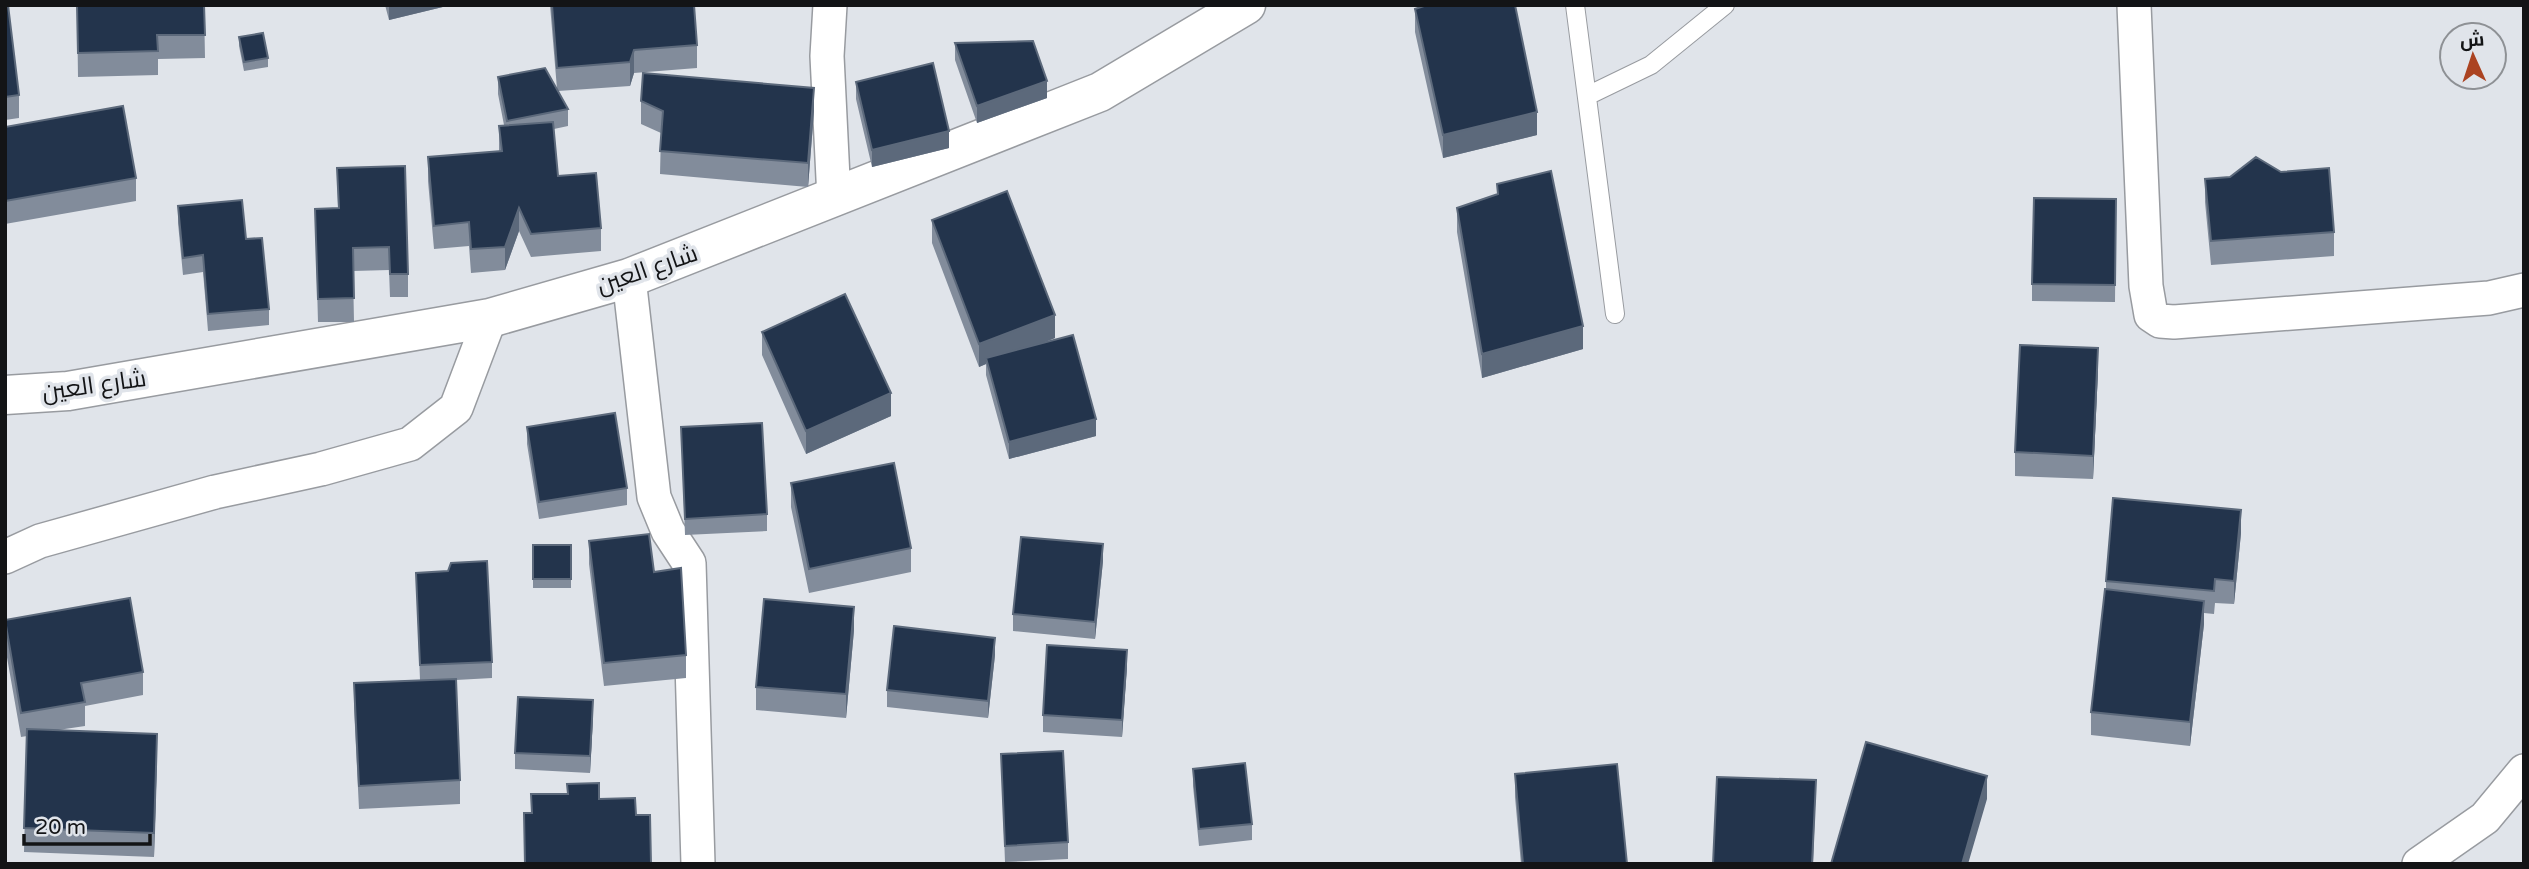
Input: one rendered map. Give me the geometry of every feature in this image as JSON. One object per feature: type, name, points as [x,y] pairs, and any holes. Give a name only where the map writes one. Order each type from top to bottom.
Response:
[{"type":"street","points":[[831,5],[827,57],[834,199]]},
{"type":"street","name":"شارع العين","points":[[5,395],[68,391],[490,318],[629,278],[1100,92],[1246,5]]},
{"type":"street","points":[[2134,5],[2146,286],[2151,315],[2160,321],[2174,322],[2281,315],[2489,298],[2524,290]]},
{"type":"street","points":[[629,278],[654,497],[668,531],[689,563],[698,864]]},
{"type":"street","points":[[5,557],[40,541],[215,492],[321,469],[410,444],[456,408],[490,318]]},
{"type":"street","points":[[2419,864],[2485,818],[2524,771]]},
{"type":"lane","points":[[1575,5],[1615,314]]},
{"type":"lane","points":[[1587,96],[1651,65],[1725,5]]},
{"type":"building","points":[[5,5],[8,5],[19,95],[5,97]]},
{"type":"building","points":[[77,5],[204,5],[205,35],[157,35],[158,51],[78,53]]},
{"type":"building","points":[[552,5],[694,5],[697,45],[634,50],[630,62],[557,68]]},
{"type":"building","points":[[1427,5],[1515,5],[1537,112],[1443,135],[1415,9]]},
{"type":"building","points":[[263,33],[268,58],[244,62],[239,37]]},
{"type":"building","points":[[1033,41],[1047,81],[977,106],[955,43]]},
{"type":"building","points":[[933,63],[949,131],[872,150],[856,82]]},
{"type":"building","points":[[545,68],[568,109],[507,121],[498,77]]},
{"type":"building","points":[[643,73],[814,88],[808,163],[660,151],[663,111],[641,101]]},
{"type":"building","points":[[123,106],[136,178],[5,201],[5,127]]},
{"type":"building","points":[[553,122],[558,176],[596,173],[601,228],[531,234],[519,208],[505,247],[471,249],[469,222],[434,226],[428,157],[502,151],[499,126]]},
{"type":"building","points":[[2256,157],[2281,172],[2329,168],[2334,232],[2211,241],[2205,179],[2230,177]]},
{"type":"building","points":[[405,166],[408,274],[390,274],[389,247],[353,248],[354,298],[318,299],[315,209],[339,208],[337,168]]},
{"type":"building","points":[[1551,171],[1583,326],[1482,354],[1457,208],[1498,194],[1497,184]]},
{"type":"building","points":[[1007,191],[1055,315],[979,344],[932,220]]},
{"type":"building","points":[[2034,198],[2116,199],[2115,285],[2032,284]]},
{"type":"building","points":[[242,200],[246,239],[262,238],[269,309],[208,314],[203,255],[183,258],[178,206]]},
{"type":"building","points":[[845,294],[891,393],[806,431],[762,332]]},
{"type":"building","points":[[1073,335],[1096,419],[1009,442],[986,358]]},
{"type":"building","points":[[2020,345],[2098,348],[2093,456],[2015,452]]},
{"type":"building","points":[[615,413],[627,488],[539,502],[527,427]]},
{"type":"building","points":[[762,423],[767,514],[685,519],[681,427]]},
{"type":"building","points":[[894,463],[911,548],[809,569],[791,483]]},
{"type":"building","points":[[2113,498],[2241,510],[2234,581],[2215,579],[2214,591],[2106,581]]},
{"type":"building","points":[[649,534],[654,572],[681,568],[686,655],[604,663],[589,541]]},
{"type":"building","points":[[1021,537],[1103,544],[1095,622],[1013,614]]},
{"type":"building","points":[[533,545],[571,545],[571,579],[533,579]]},
{"type":"building","points":[[487,561],[492,662],[420,665],[416,573],[448,571],[451,563]]},
{"type":"building","points":[[2105,589],[2204,601],[2190,722],[2091,712]]},
{"type":"building","points":[[130,598],[143,672],[81,683],[85,702],[21,713],[5,620]]},
{"type":"building","points":[[764,599],[854,607],[846,694],[756,687]]},
{"type":"building","points":[[894,626],[995,638],[988,701],[887,690]]},
{"type":"building","points":[[1047,645],[1127,650],[1122,720],[1043,715]]},
{"type":"building","points":[[456,679],[460,780],[359,786],[354,683]]},
{"type":"building","points":[[518,697],[593,700],[590,756],[515,753]]},
{"type":"building","points":[[27,729],[157,734],[154,833],[24,828]]},
{"type":"building","points":[[1866,742],[1987,776],[1962,864],[1831,864]]},
{"type":"building","points":[[1063,751],[1068,842],[1005,846],[1001,754]]},
{"type":"building","points":[[1245,763],[1252,824],[1199,829],[1193,769]]},
{"type":"building","points":[[1617,764],[1627,864],[1523,864],[1515,774]]},
{"type":"building","points":[[1717,777],[1816,780],[1812,864],[1713,864]]},
{"type":"building","points":[[599,783],[599,799],[635,798],[636,815],[650,815],[651,864],[525,864],[524,813],[532,813],[531,794],[568,794],[567,784]]}]
